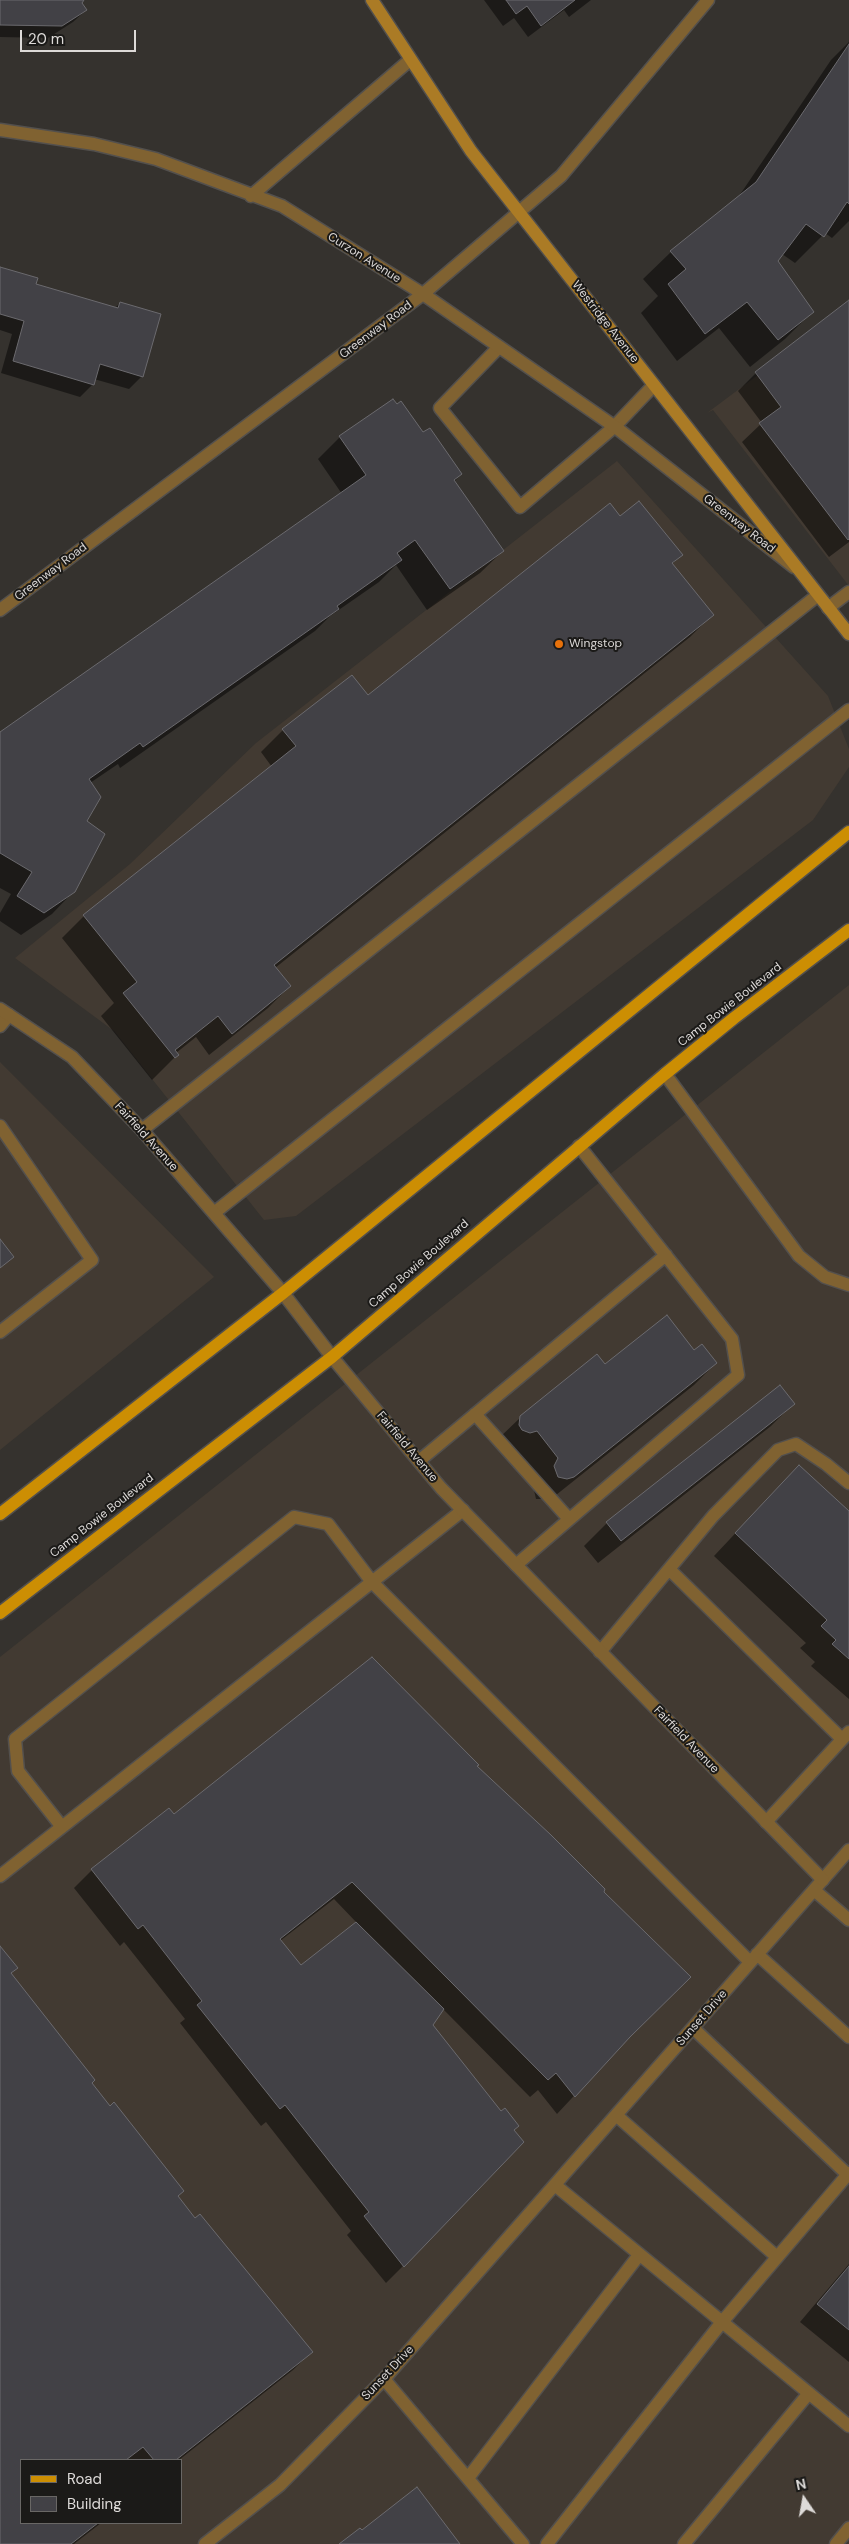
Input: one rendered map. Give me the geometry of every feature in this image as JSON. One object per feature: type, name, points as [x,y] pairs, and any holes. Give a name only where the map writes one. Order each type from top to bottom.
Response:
[{"type":"main road","points":[[0,1514],[283,1293],[849,832]]},
{"type":"main road","name":"Camp Bowie Boulevard","points":[[0,1613],[332,1357],[665,1074],[734,1018],[849,930]]},
{"type":"street","name":"Westridge Avenue","points":[[372,0],[472,151],[849,634]]},
{"type":"street","points":[[423,294],[561,176],[708,0]]},
{"type":"street","points":[[251,196],[410,60]]},
{"type":"street","name":"Curzon Avenue","points":[[0,130],[94,144],[156,159],[282,206],[423,294]]},
{"type":"street","name":"Greenway Road","points":[[0,610],[423,294],[614,426],[801,573]]},
{"type":"street","points":[[499,347],[440,408],[520,507],[614,426],[654,385]]},
{"type":"street","points":[[828,608],[849,592]]},
{"type":"street","points":[[142,1130],[818,595]]},
{"type":"street","points":[[214,1213],[849,710]]},
{"type":"street","points":[[0,1026],[4,1012]]},
{"type":"street","name":"Fairfield Avenue","points":[[4,1012],[72,1057],[142,1130],[283,1293],[332,1357],[419,1461],[463,1510],[766,1822],[849,1920]]},
{"type":"street","points":[[665,1074],[799,1256],[825,1278],[849,1284]]},
{"type":"street","points":[[0,1126],[92,1260],[0,1332]]},
{"type":"street","points":[[516,1565],[738,1375],[732,1339],[578,1146]]},
{"type":"street","points":[[419,1461],[666,1255]]},
{"type":"street","points":[[475,1414],[569,1519]]},
{"type":"street","points":[[600,1652],[713,1516],[778,1450],[796,1444],[826,1464],[849,1483]]},
{"type":"street","points":[[0,1876],[463,1510]]},
{"type":"street","points":[[62,1827],[18,1772],[15,1738],[294,1517],[328,1524],[372,1582],[754,1958],[849,2037]]},
{"type":"street","points":[[669,1569],[845,1735],[766,1822]]},
{"type":"street","name":"Sunset Drive","points":[[205,2544],[280,2485],[384,2379],[849,1850]]},
{"type":"street","points":[[547,2544],[722,2322],[848,2174],[693,2028]]},
{"type":"street","points":[[616,2115],[778,2257]]},
{"type":"street","points":[[555,2185],[849,2426]]},
{"type":"street","points":[[468,2478],[639,2255]]},
{"type":"street","points":[[384,2379],[523,2544]]},
{"type":"street","points":[[684,2544],[808,2393]]},
{"type":"street","points":[[836,2544],[849,2528]]},
{"type":"shaded area","points":[[849,307],[849,586],[713,410],[707,413]]},
{"type":"shaded area","points":[[617,461],[828,696],[849,749],[849,767],[813,820],[296,1216],[264,1220],[114,1031],[15,958],[130,864],[256,743]]},
{"type":"shaded area","points":[[849,985],[849,2544],[0,2544],[0,1657]]},
{"type":"shaded area","points":[[0,1062],[214,1277],[0,1450]]},
{"type":"building","points":[[0,0],[84,0],[82,3],[87,10],[62,26],[0,25]]},
{"type":"building","points":[[506,0],[575,0],[541,26],[527,6],[516,14]]},
{"type":"building","points":[[849,44],[849,204],[847,202],[824,237],[806,224],[778,261],[814,312],[778,340],[747,302],[705,334],[668,284],[686,269],[670,251],[756,182]]},
{"type":"building","points":[[0,267],[38,278],[36,284],[118,308],[120,302],[161,314],[143,377],[100,364],[94,385],[13,361],[24,321],[0,314]]},
{"type":"building","points":[[849,300],[848,540],[759,423],[781,407],[755,372]]},
{"type":"building","points":[[393,399],[397,404],[401,401],[423,432],[430,428],[462,474],[454,480],[504,551],[450,589],[415,540],[397,553],[402,560],[337,606],[339,609],[143,747],[140,743],[89,779],[101,797],[87,821],[105,834],[75,892],[44,913],[17,896],[32,872],[0,853],[0,732],[366,475],[339,436]]},
{"type":"building","points":[[639,501],[683,555],[672,563],[714,615],[274,965],[291,986],[232,1034],[218,1016],[175,1050],[179,1055],[175,1058],[123,993],[137,982],[83,915],[296,746],[282,729],[352,675],[368,695],[610,503],[620,516]]},
{"type":"building","points":[[0,1239],[14,1257],[0,1268]]},
{"type":"building","points":[[667,1315],[694,1350],[702,1344],[717,1363],[574,1477],[567,1479],[558,1477],[554,1466],[558,1458],[537,1431],[530,1433],[522,1430],[519,1425],[520,1416],[597,1354],[605,1364]]},
{"type":"building","points":[[780,1385],[795,1404],[621,1541],[606,1522]]},
{"type":"building","points":[[799,1465],[849,1511],[849,1659],[832,1644],[836,1640],[821,1626],[827,1620],[735,1533]]},
{"type":"building","points":[[372,1657],[479,1765],[477,1766],[551,1835],[605,1889],[604,1892],[691,1977],[630,2037],[575,2097],[556,2073],[548,2080],[352,1882],[280,1939],[301,1965],[356,1922],[444,2009],[433,2025],[501,2111],[505,2108],[519,2126],[514,2130],[524,2142],[404,2267],[364,2216],[369,2212],[285,2105],[280,2109],[197,2005],[202,2001],[143,1925],[138,1929],[91,1869],[169,1808],[174,1814]]},
{"type":"building","points":[[0,1946],[18,1968],[11,1973],[95,2080],[92,2083],[110,2106],[114,2102],[184,2191],[178,2196],[195,2218],[200,2214],[313,2352],[177,2459],[153,2459],[143,2447],[127,2459],[20,2459],[20,2524],[97,2524],[71,2544],[0,2544]]},
{"type":"building","points":[[849,2266],[849,2330],[817,2304]]},
{"type":"building","points":[[417,2487],[460,2544],[339,2544],[360,2528],[362,2530]]},
{"type":"place","name":"Wingstop","points":[[559,644]]}]
